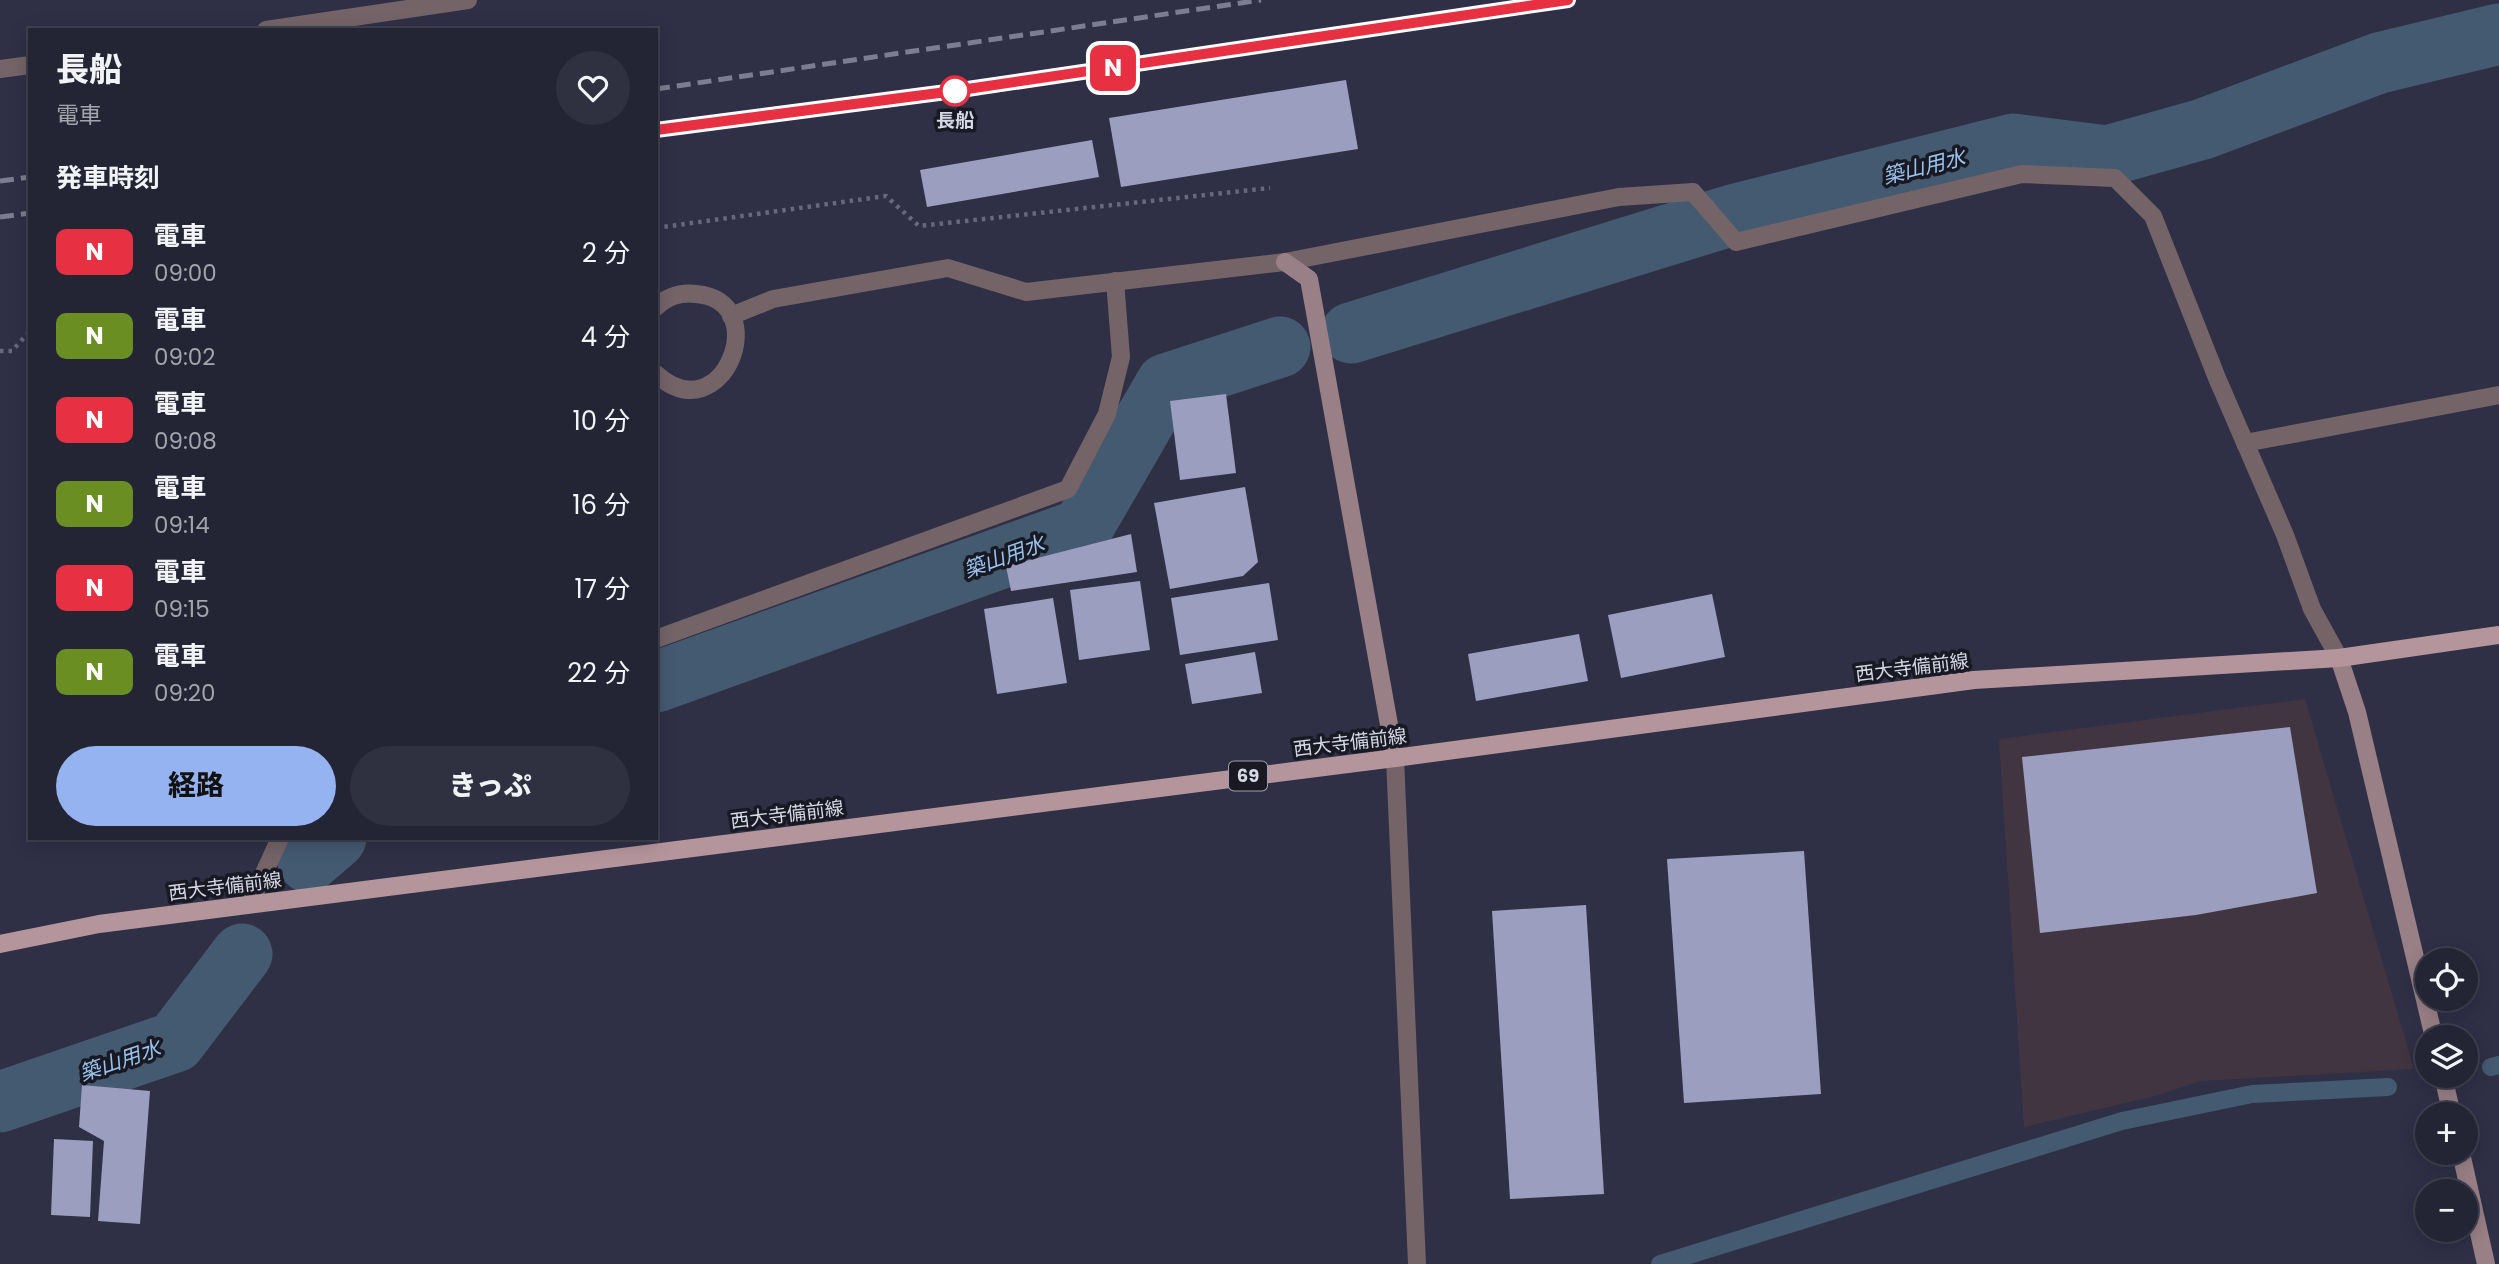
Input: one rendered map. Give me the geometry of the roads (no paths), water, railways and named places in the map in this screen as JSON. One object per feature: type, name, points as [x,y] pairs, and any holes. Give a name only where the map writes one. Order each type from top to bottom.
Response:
[{"type":"main road","name":"西大寺備前線","points":[[0,944],[99,924],[1395,758],[1974,680],[2339,658],[2499,635]]},
{"type":"street","points":[[279,28],[468,0]]},
{"type":"street","points":[[0,69],[28,65]]},
{"type":"street","points":[[731,316],[773,299],[948,268],[1027,292],[1285,262],[1619,197],[1693,192],[1736,242],[2022,174],[2115,178],[2153,216],[2285,535],[2312,608],[2339,658],[2357,712],[2431,1025]]},
{"type":"street","points":[[1285,262],[1308,279],[1395,758],[1417,1264]]},
{"type":"street","points":[[658,638],[1068,489],[1107,414],[1121,356],[1115,281]]},
{"type":"street","points":[[658,305],[664,299],[681,293],[701,294],[718,302],[731,316],[736,333],[736,350],[729,367],[717,380],[701,387],[683,388],[658,376]]},
{"type":"street","points":[[2245,443],[2499,395]]},
{"type":"street","points":[[250,904],[279,840]]},
{"type":"street","points":[[2464,1165],[2486,1264]]},
{"type":"waterway","name":"築山用水","points":[[1351,333],[1736,214],[2013,144],[2107,156],[2203,129],[2379,63],[2499,34]]},
{"type":"waterway","name":"築山用水","points":[[658,681],[1082,529],[1166,384],[1280,347]]},
{"type":"waterway","name":"築山用水","points":[[308,862],[334,840]]},
{"type":"waterway","name":"築山用水","points":[[0,1102],[175,1042],[242,954]]},
{"type":"waterway","points":[[2491,1067],[2499,1065]]},
{"type":"waterway","points":[[1660,1264],[2122,1121],[2252,1094],[2388,1087]]},
{"type":"railway","points":[[658,89],[1261,0]]},
{"type":"railway","points":[[658,130],[954,91],[1568,0]]},
{"type":"railway","points":[[0,181],[28,177]]},
{"type":"railway","points":[[0,217],[28,213]]},
{"type":"train","name":"N","points":[[658,130],[954,91],[1568,0]]},
{"type":"place","name":"長船","points":[[955,91]]}]
